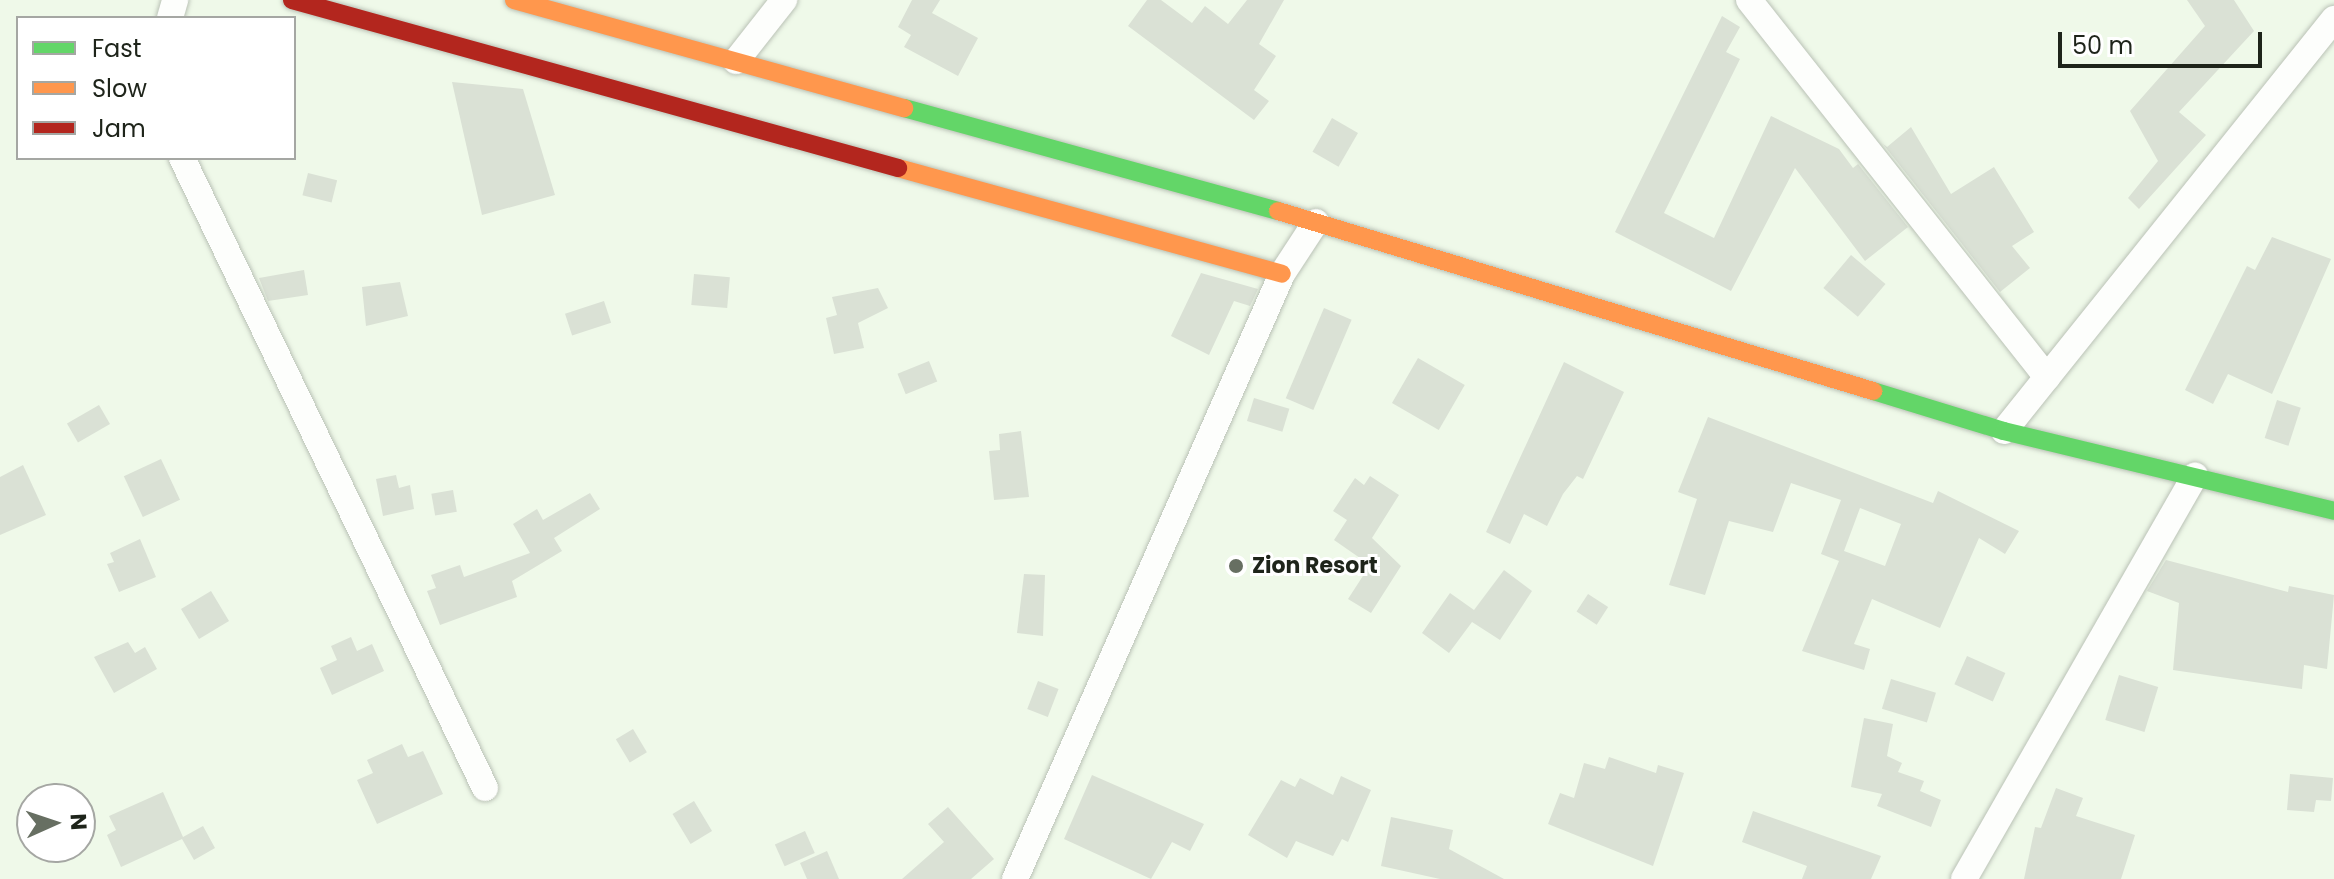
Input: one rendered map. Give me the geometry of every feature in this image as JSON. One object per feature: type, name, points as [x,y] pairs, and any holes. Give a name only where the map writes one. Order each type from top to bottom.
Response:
[{"type":"street","points":[[292,0],[1282,274]]},
{"type":"street","points":[[514,0],[1316,222],[2004,431],[2334,511]]},
{"type":"street","points":[[736,61],[784,0]]},
{"type":"street","points":[[1749,0],[2047,377]]},
{"type":"street","points":[[2004,431],[2334,19]]},
{"type":"street","points":[[183,160],[485,788]]},
{"type":"street","points":[[1015,879],[1282,274],[1316,222]]},
{"type":"street","points":[[1964,879],[2195,476]]},
{"type":"building","points":[[912,0],[940,0],[932,13],[978,38],[958,76],[904,47],[911,35],[898,27]]},
{"type":"building","points":[[1147,0],[1161,0],[1192,23],[1205,6],[1228,24],[1247,0],[1284,0],[1259,44],[1276,56],[1254,90],[1269,101],[1254,120],[1128,26]]},
{"type":"building","points":[[2187,0],[2234,0],[2254,31],[2179,112],[2206,135],[2139,209],[2128,198],[2158,161],[2130,111],[2205,26]]},
{"type":"building","points":[[1722,16],[1740,27],[1726,52],[1740,59],[1664,213],[1714,238],[1771,116],[1839,149],[1853,168],[1858,164],[1908,227],[1865,261],[1795,168],[1731,291],[1615,232]]},
{"type":"building","points":[[452,82],[523,89],[555,195],[482,215]]},
{"type":"building","points":[[1332,118],[1358,133],[1338,167],[1312,152]]},
{"type":"building","points":[[1911,127],[1951,194],[1994,167],[2034,232],[2012,246],[2030,268],[2000,292],[1883,144],[1887,147]]},
{"type":"building","points":[[308,173],[337,180],[332,203],[302,195]]},
{"type":"building","points":[[2272,237],[2331,259],[2272,394],[2228,374],[2213,404],[2185,390],[2247,266],[2255,270]]},
{"type":"building","points":[[1851,255],[1885,284],[1858,317],[1823,288]]},
{"type":"building","points":[[304,270],[308,295],[268,301],[259,278]]},
{"type":"building","points":[[1201,273],[1258,289],[1250,306],[1234,301],[1209,355],[1171,336]]},
{"type":"building","points":[[694,274],[730,277],[727,308],[691,305]]},
{"type":"building","points":[[400,282],[408,316],[366,326],[362,287]]},
{"type":"building","points":[[878,288],[888,308],[858,323],[864,348],[834,354],[826,318],[837,315],[832,297]]},
{"type":"building","points":[[604,301],[611,323],[572,336],[565,314]]},
{"type":"building","points":[[1324,308],[1352,320],[1313,410],[1286,398]]},
{"type":"building","points":[[1418,358],[1465,385],[1439,430],[1392,403]]},
{"type":"building","points":[[929,361],[937,381],[906,394],[897,374]]},
{"type":"building","points":[[1564,362],[1624,392],[1583,479],[1577,476],[1563,494],[1547,526],[1524,514],[1510,544],[1486,532]]},
{"type":"building","points":[[1254,398],[1289,409],[1282,432],[1247,421]]},
{"type":"building","points":[[2277,400],[2301,408],[2288,446],[2265,438]]},
{"type":"building","points":[[99,405],[110,424],[78,443],[67,424]]},
{"type":"building","points":[[1708,417],[1933,503],[1938,491],[2019,531],[2005,554],[1979,538],[1940,628],[1872,599],[1854,644],[1870,649],[1864,670],[1802,651],[1839,561],[1821,554],[1841,500],[1791,483],[1773,532],[1729,521],[1705,595],[1669,585],[1697,499],[1678,492]],"holes":[[[1860,508],[1901,524],[1885,566],[1844,551]]]},
{"type":"building","points":[[1021,431],[1029,497],[994,500],[989,451],[1000,450],[999,434]]},
{"type":"building","points":[[161,459],[180,500],[143,517],[124,476]]},
{"type":"building","points":[[23,465],[46,515],[0,535],[0,477]]},
{"type":"building","points":[[396,475],[399,488],[410,485],[414,509],[383,516],[376,479]]},
{"type":"building","points":[[1370,476],[1399,495],[1372,538],[1401,566],[1371,613],[1348,599],[1370,565],[1334,540],[1347,520],[1333,511],[1355,478],[1364,485]]},
{"type":"building","points":[[453,490],[457,512],[435,515],[431,494]]},
{"type":"building","points":[[590,493],[600,509],[554,538],[562,551],[512,581],[517,597],[440,625],[427,591],[436,588],[431,575],[460,565],[464,577],[530,553],[513,524],[537,509],[543,520]]},
{"type":"building","points":[[140,539],[156,577],[119,592],[107,564],[114,562],[110,553]]},
{"type":"building","points":[[2166,560],[2288,592],[2289,586],[2334,595],[2327,669],[2304,665],[2302,689],[2173,670],[2179,603],[2147,591]]},
{"type":"building","points":[[1504,570],[1532,591],[1500,640],[1472,622],[1449,653],[1422,633],[1450,593],[1474,610]]},
{"type":"building","points":[[1024,574],[1045,575],[1043,636],[1017,633]]},
{"type":"building","points":[[211,591],[229,621],[199,639],[181,609]]},
{"type":"building","points":[[1588,594],[1608,607],[1597,625],[1577,612]]},
{"type":"building","points":[[351,637],[357,651],[372,644],[384,671],[332,695],[320,668],[337,660],[331,646]]},
{"type":"building","points":[[128,642],[135,653],[145,647],[157,669],[114,693],[94,657]]},
{"type":"building","points":[[1967,656],[2005,673],[1993,701],[1954,684]]},
{"type":"building","points":[[2119,675],[2158,687],[2144,732],[2105,720]]},
{"type":"building","points":[[1891,679],[1936,693],[1927,722],[1882,709]]},
{"type":"building","points":[[1038,681],[1059,689],[1048,717],[1027,709]]},
{"type":"building","points":[[1864,718],[1893,724],[1887,756],[1902,763],[1898,772],[1924,781],[1920,791],[1941,800],[1931,827],[1877,806],[1882,794],[1851,787]]},
{"type":"building","points":[[633,729],[647,752],[630,762],[616,739]]},
{"type":"building","points":[[402,744],[408,757],[423,751],[443,794],[377,824],[357,780],[373,773],[367,760]]},
{"type":"building","points":[[1609,757],[1656,773],[1658,765],[1684,773],[1653,866],[1548,824],[1560,793],[1574,798],[1584,763],[1605,769]]},
{"type":"building","points":[[2290,774],[2333,778],[2331,801],[2316,800],[2314,812],[2287,810]]},
{"type":"building","points":[[1092,775],[1204,824],[1190,851],[1172,842],[1151,879],[1064,839]]},
{"type":"building","points":[[1341,776],[1371,790],[1348,842],[1342,839],[1333,856],[1296,841],[1287,858],[1248,835],[1281,780],[1295,787],[1300,778],[1333,795]]},
{"type":"building","points":[[2056,788],[2083,798],[2076,816],[2135,835],[2121,879],[2024,879],[2035,827],[2041,828]]},
{"type":"building","points":[[163,792],[183,837],[203,826],[215,848],[194,860],[182,839],[121,867],[107,835],[116,830],[109,816]]},
{"type":"building","points":[[694,801],[712,831],[691,844],[673,814]]},
{"type":"building","points":[[948,807],[994,859],[971,879],[902,879],[944,842],[928,824]]},
{"type":"building","points":[[1753,811],[1881,856],[1871,879],[1802,879],[1807,866],[1742,842]]},
{"type":"building","points":[[1391,817],[1453,830],[1449,849],[1504,879],[1440,879],[1381,866]]},
{"type":"building","points":[[805,831],[815,853],[785,866],[775,844]]},
{"type":"building","points":[[827,851],[839,879],[807,879],[800,863]]},
{"type":"traffic: fast","points":[[904,108],[1278,211]]},
{"type":"traffic: fast","points":[[1873,391],[2004,431],[2334,511]]},
{"type":"traffic: slow","points":[[514,0],[904,108]]},
{"type":"traffic: slow","points":[[898,168],[1282,274]]},
{"type":"traffic: slow","points":[[1278,211],[1873,391]]},
{"type":"traffic: jam","points":[[292,0],[898,168]]},
{"type":"place","name":"Zion Resort","points":[[1236,566]]}]
